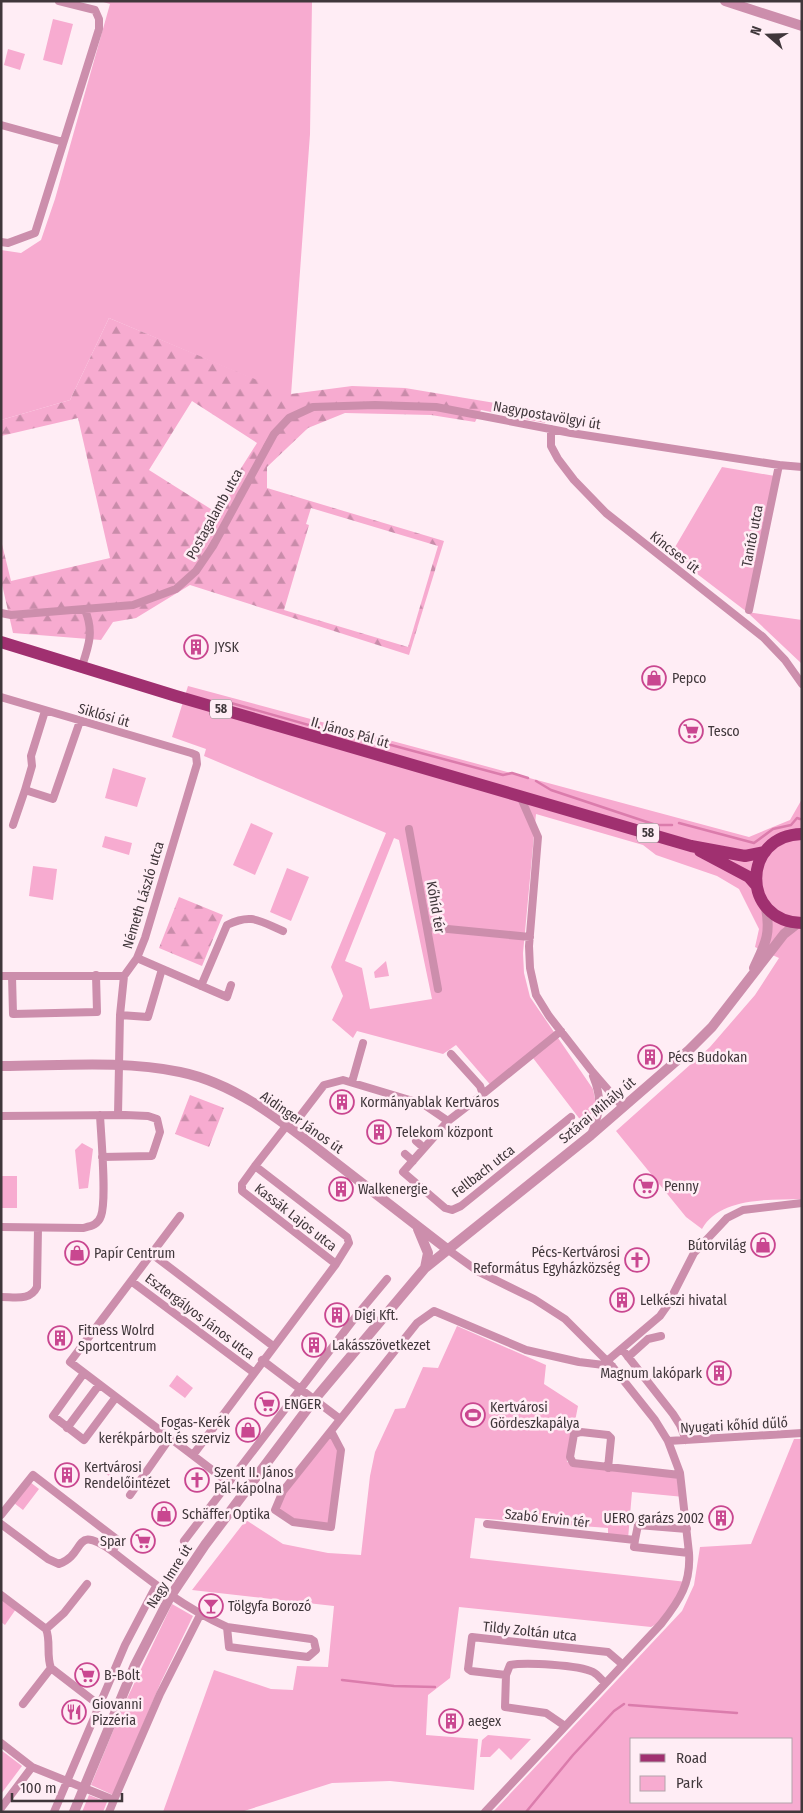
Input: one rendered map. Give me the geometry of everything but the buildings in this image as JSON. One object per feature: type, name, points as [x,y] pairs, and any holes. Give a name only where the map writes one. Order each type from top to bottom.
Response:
[{"type":"main road","name":"II. János Pál út","points":[[1,642],[176,696],[691,846]]},
{"type":"main road","name":"58","points":[[691,846],[745,856],[765,852],[779,839],[800,832]]},
{"type":"main road","name":"58","points":[[691,846],[749,877],[756,885],[766,908]]},
{"type":"main road","points":[[756,885],[757,870],[765,852]]},
{"type":"main road","points":[[766,908],[783,920],[800,923]]},
{"type":"street","points":[[1,242],[8,244],[35,232],[99,29],[99,19],[95,10],[59,1]]},
{"type":"street","points":[[725,1],[802,26]]},
{"type":"street","points":[[1,125],[63,142]]},
{"type":"street","name":"Nagypostavölgyi út","points":[[288,418],[302,410],[322,406],[436,407],[551,429],[779,465],[802,466]]},
{"type":"street","name":"Postagalamb utca","points":[[1,613],[11,615],[133,605],[158,597],[187,581],[213,546],[267,444],[288,418]]},
{"type":"street","name":"Kincses út","points":[[551,429],[551,446],[558,460],[574,480],[606,513],[763,637],[785,660],[802,684]]},
{"type":"street","name":"Tanító utca","points":[[749,610],[779,465]]},
{"type":"street","points":[[82,666],[91,638],[91,623],[85,610]]},
{"type":"street","name":"Siklósi út","points":[[1,697],[192,753],[197,758]]},
{"type":"street","points":[[13,825],[32,766],[31,756],[45,711]]},
{"type":"street","points":[[25,790],[53,798],[80,721]]},
{"type":"street","name":"Németh László utca","points":[[124,976],[137,958],[145,938],[197,758]]},
{"type":"street","points":[[520,796],[538,837],[538,856],[530,937],[530,968],[536,995],[591,1070],[623,1107]]},
{"type":"street","name":"Kőhíd tér","points":[[409,829],[438,989]]},
{"type":"street","name":"Sztárai Mihály út","points":[[750,978],[768,936],[769,923],[766,908]]},
{"type":"street","points":[[201,986],[227,925],[243,918],[259,920],[283,931]]},
{"type":"street","name":"Sztárai Mihály út","points":[[447,1249],[591,1135],[712,1027],[784,934],[800,923]]},
{"type":"street","points":[[427,927],[530,937]]},
{"type":"street","points":[[137,958],[227,997],[231,985]]},
{"type":"street","points":[[120,1014],[148,1017],[162,969]]},
{"type":"street","points":[[12,976],[13,1014],[96,1012],[96,975]]},
{"type":"street","points":[[1,976],[124,976],[120,1014],[118,1115]]},
{"type":"street","name":"Fellbach utca","points":[[561,1031],[448,1121],[404,1172],[445,1208],[452,1210],[461,1206],[571,1117]]},
{"type":"street","points":[[363,1043],[352,1082],[423,1104],[448,1121]]},
{"type":"street","points":[[451,1054],[480,1086],[483,1094]]},
{"type":"street","name":"Aidinger János út","points":[[1,1066],[119,1066],[179,1072],[204,1078],[234,1092],[289,1127],[447,1249]]},
{"type":"street","points":[[591,1070],[601,1102],[599,1117],[591,1135]]},
{"type":"street","name":"Kassák Lajos utca","points":[[255,1166],[347,1237],[349,1243],[347,1249],[336,1264],[242,1191],[242,1184],[255,1166],[324,1085],[333,1081],[352,1082]]},
{"type":"street","points":[[1,1227],[83,1228],[93,1225],[98,1221],[103,1205],[100,1115]]},
{"type":"street","points":[[1,1116],[118,1115],[148,1116],[157,1119],[160,1124],[152,1156],[102,1157]]},
{"type":"street","points":[[426,1131],[434,1137]]},
{"type":"street","points":[[416,1141],[424,1148]]},
{"type":"street","points":[[405,1154],[414,1161]]},
{"type":"street","points":[[609,1364],[622,1349],[661,1314],[694,1253],[727,1218],[743,1210],[802,1203]]},
{"type":"street","name":"Esztergályos János utca","points":[[84,1374],[70,1362],[180,1216]]},
{"type":"street","points":[[415,1224],[427,1246],[428,1253],[425,1268]]},
{"type":"street","points":[[1,1298],[26,1298],[34,1292],[37,1286],[38,1228]]},
{"type":"street","points":[[447,1249],[479,1272],[534,1300],[566,1319],[609,1364],[655,1420],[668,1441],[680,1475],[689,1552],[688,1582],[678,1602],[661,1624],[485,1812]]},
{"type":"street","name":"Nagy Imre út","points":[[74,1812],[135,1664],[170,1597],[205,1545],[314,1400],[425,1268],[447,1249]]},
{"type":"street","name":"Esztergályos János utca","points":[[152,1254],[273,1346]]},
{"type":"street","points":[[193,1455],[253,1372],[336,1264]]},
{"type":"street","name":"Nagy Imre út","points":[[184,1541],[387,1279]]},
{"type":"street","name":"Esztergályos János utca","points":[[132,1281],[253,1372]]},
{"type":"street","points":[[332,1431],[342,1450],[331,1527],[293,1522],[275,1510],[283,1491],[418,1324],[432,1312],[436,1311],[449,1316],[526,1350],[579,1362],[609,1364]]},
{"type":"street","points":[[628,1358],[648,1339],[661,1336]]},
{"type":"street","points":[[622,1349],[673,1414],[686,1440]]},
{"type":"street","points":[[262,1360],[340,1420]]},
{"type":"street","points":[[116,1397],[84,1440],[52,1416],[84,1374],[99,1384],[228,1482]]},
{"type":"street","points":[[67,1428],[99,1384]]},
{"type":"street","points":[[608,1468],[611,1438],[608,1435],[583,1432],[574,1434],[570,1457],[573,1463],[608,1468],[680,1475]]},
{"type":"street","name":"Nyugati kőhíd dűlő","points":[[668,1441],[802,1433]]},
{"type":"street","points":[[130,1495],[170,1438]]},
{"type":"street","points":[[1,1515],[33,1475],[119,1541],[112,1551]]},
{"type":"street","points":[[1,1524],[48,1559],[59,1564],[65,1562],[84,1540],[91,1539],[112,1551],[170,1597],[200,1615],[227,1627],[311,1639],[314,1641],[316,1650],[308,1657],[229,1647],[227,1627]]},
{"type":"street","name":"Szabó Ervin tér","points":[[487,1524],[635,1540],[634,1547],[689,1552]]},
{"type":"street","points":[[635,1540],[638,1525],[687,1529]]},
{"type":"street","points":[[46,1629],[64,1613],[87,1584]]},
{"type":"street","name":"Nagy Imre út","points":[[54,1812],[125,1645],[156,1586]]},
{"type":"street","points":[[1,1595],[46,1629],[48,1634],[47,1649],[51,1668],[99,1705]]},
{"type":"street","points":[[109,1812],[160,1694],[200,1615]]},
{"type":"street","name":"Tildy Zoltán utca","points":[[506,1675],[471,1672],[468,1669],[472,1637],[608,1652],[622,1664]]},
{"type":"street","points":[[565,1726],[546,1714],[505,1707],[506,1675],[510,1665],[523,1662],[594,1672],[605,1683]]},
{"type":"street","points":[[23,1704],[51,1668]]},
{"type":"street","points":[[1,1743],[32,1767],[114,1800]]},
{"type":"street","points":[[1,1808],[32,1767]]},
{"type":"green space","points":[[100,1],[312,1],[310,134],[291,395],[109,318],[70,400],[1,420],[1,250],[21,253],[41,240],[55,199],[110,4]]},
{"type":"green space","points":[[53,19],[73,24],[62,65],[43,60]]},
{"type":"green space","points":[[8,49],[25,54],[20,70],[4,65]]},
{"type":"green space","points":[[109,318],[291,394],[352,386],[405,388],[550,412],[545,423],[481,410],[475,422],[431,415],[345,413],[308,428],[267,467],[267,488],[444,541],[409,655],[190,585],[136,618],[113,622],[101,640],[13,633],[1,580],[1,540],[11,581],[110,558],[78,418],[1,436],[1,420],[70,400]],"holes":[[[192,401],[257,443],[214,511],[149,470]],[[311,508],[438,546],[408,647],[284,610],[309,525],[306,524]]]},
{"type":"green space","points":[[722,467],[775,476],[747,612],[671,554]]},
{"type":"green space","points":[[747,612],[802,620],[802,664]]},
{"type":"green space","points":[[188,686],[749,837],[790,820],[802,799],[802,1199],[746,1202],[721,1211],[710,1219],[702,1229],[686,1217],[616,1131],[710,1047],[755,995],[779,958],[755,947],[759,929],[739,889],[717,876],[656,855],[643,845],[536,814],[523,953],[524,973],[530,997],[593,1089],[596,1104],[585,1126],[533,1058],[494,1089],[456,1045],[443,1054],[357,1031],[353,1038],[332,1020],[343,996],[331,967],[386,833],[204,756],[206,749],[172,737]],"holes":[[[394,838],[399,840],[432,999],[370,1009],[362,968],[345,961]]]},
{"type":"green space","points":[[113,768],[146,778],[137,807],[105,798]]},
{"type":"green space","points":[[251,823],[273,833],[255,875],[233,865]]},
{"type":"green space","points":[[105,836],[132,843],[129,855],[102,847]]},
{"type":"green space","points":[[33,866],[57,869],[53,900],[29,896]]},
{"type":"green space","points":[[287,868],[309,877],[291,921],[270,912]]},
{"type":"green space","points":[[179,897],[223,915],[202,966],[159,948]]},
{"type":"green space","points":[[386,961],[389,976],[375,978],[374,972]]},
{"type":"green space","points":[[190,1095],[224,1108],[209,1147],[175,1134]]},
{"type":"green space","points":[[82,1143],[93,1149],[88,1188],[79,1189],[75,1150]]},
{"type":"green space","points":[[1,1176],[17,1176],[17,1208],[1,1208]]},
{"type":"green space","points":[[457,1326],[546,1365],[544,1384],[578,1406],[567,1462],[680,1475],[684,1497],[632,1492],[628,1539],[608,1537],[608,1528],[475,1518],[470,1558],[687,1582],[660,1622],[651,1627],[459,1607],[450,1678],[428,1695],[426,1735],[478,1739],[474,1790],[390,1781],[332,1783],[241,1812],[163,1812],[214,1670],[271,1689],[293,1690],[297,1666],[328,1667],[334,1606],[192,1590],[246,1520],[283,1544],[328,1553],[361,1555],[370,1476],[375,1452],[395,1409],[405,1408],[423,1367],[438,1368]]},
{"type":"green space","points":[[177,1375],[193,1388],[185,1398],[169,1386]]},
{"type":"green space","points":[[331,1432],[341,1450],[330,1526],[293,1521],[276,1510],[278,1502]]},
{"type":"green space","points":[[794,1439],[802,1439],[802,1812],[493,1812],[682,1611],[694,1585],[700,1547],[751,1544]]},
{"type":"green space","points":[[104,1461],[114,1469],[109,1476],[98,1468]]},
{"type":"green space","points":[[30,1482],[39,1489],[23,1510],[14,1503]]},
{"type":"green space","points":[[1,1599],[16,1609],[5,1625],[1,1622]]},
{"type":"green space","points":[[172,1604],[193,1616],[161,1682],[113,1795],[91,1785],[122,1709]]},
{"type":"green space","points":[[488,1735],[531,1739],[511,1760],[499,1748],[490,1757],[480,1757],[482,1740]]},
{"type":"green space","points":[[1,1750],[22,1766],[1,1794]]},
{"type":"green space","points":[[89,1795],[107,1802],[103,1812],[82,1812]]},
{"type":"waterway","points":[[224,701],[365,741],[376,741],[503,775],[512,773],[528,778]]},
{"type":"waterway","points":[[536,781],[551,790],[656,825],[672,825]]},
{"type":"waterway","points":[[679,823],[754,843],[773,829],[791,825],[797,818],[800,819]]},
{"type":"waterway","points":[[342,1680],[394,1686],[435,1687]]},
{"type":"waterway","points":[[526,1812],[573,1755],[614,1711],[624,1704]]},
{"type":"waterway","points":[[629,1705],[737,1713]]},
{"type":"place","name":"JYSK","points":[[196,647]]},
{"type":"place","name":"Pepco","points":[[654,678]]},
{"type":"place","name":"Tesco","points":[[691,731]]},
{"type":"place","name":"Pécs Budokan","points":[[650,1057]]},
{"type":"place","name":"Kormányablak Kertváros","points":[[342,1102]]},
{"type":"place","name":"Telekom központ","points":[[379,1132]]},
{"type":"place","name":"Penny","points":[[646,1186]]},
{"type":"place","name":"Walkenergie","points":[[341,1189]]},
{"type":"place","name":"Bútorvilág","points":[[763,1245]]},
{"type":"place","name":"Papír Centrum","points":[[77,1253]]},
{"type":"place","name":"Pécs-Kertvárosi Református Egyházközség","points":[[637,1260]]},
{"type":"place","name":"Lelkészi hivatal","points":[[622,1300]]},
{"type":"place","name":"Digi Kft.","points":[[337,1315]]},
{"type":"place","name":"Fitness Wolrd Sportcentrum","points":[[60,1338]]},
{"type":"place","name":"Lakásszövetkezet","points":[[314,1345]]},
{"type":"place","name":"Magnum lakópark","points":[[719,1373]]},
{"type":"place","name":"ENGER","points":[[267,1404]]},
{"type":"place","name":"Kertvárosi Gördeszkapálya","points":[[473,1415]]},
{"type":"place","name":"Fogas-Kerék kerékpárbolt és szerviz","points":[[248,1430]]},
{"type":"place","name":"Kertvárosi Rendelőintézet","points":[[67,1475]]},
{"type":"place","name":"Szent II. János Pál-kápolna","points":[[197,1480]]},
{"type":"place","name":"Schäffer Optika","points":[[164,1514]]},
{"type":"place","name":"UERO garázs 2002","points":[[721,1518]]},
{"type":"place","name":"Spar","points":[[143,1541]]},
{"type":"place","name":"Tölgyfa Borozó","points":[[211,1606]]},
{"type":"place","name":"B-Bolt","points":[[87,1675]]},
{"type":"place","name":"Giovanni Pizzéria","points":[[74,1712]]},
{"type":"place","name":"aegex","points":[[451,1721]]}]
